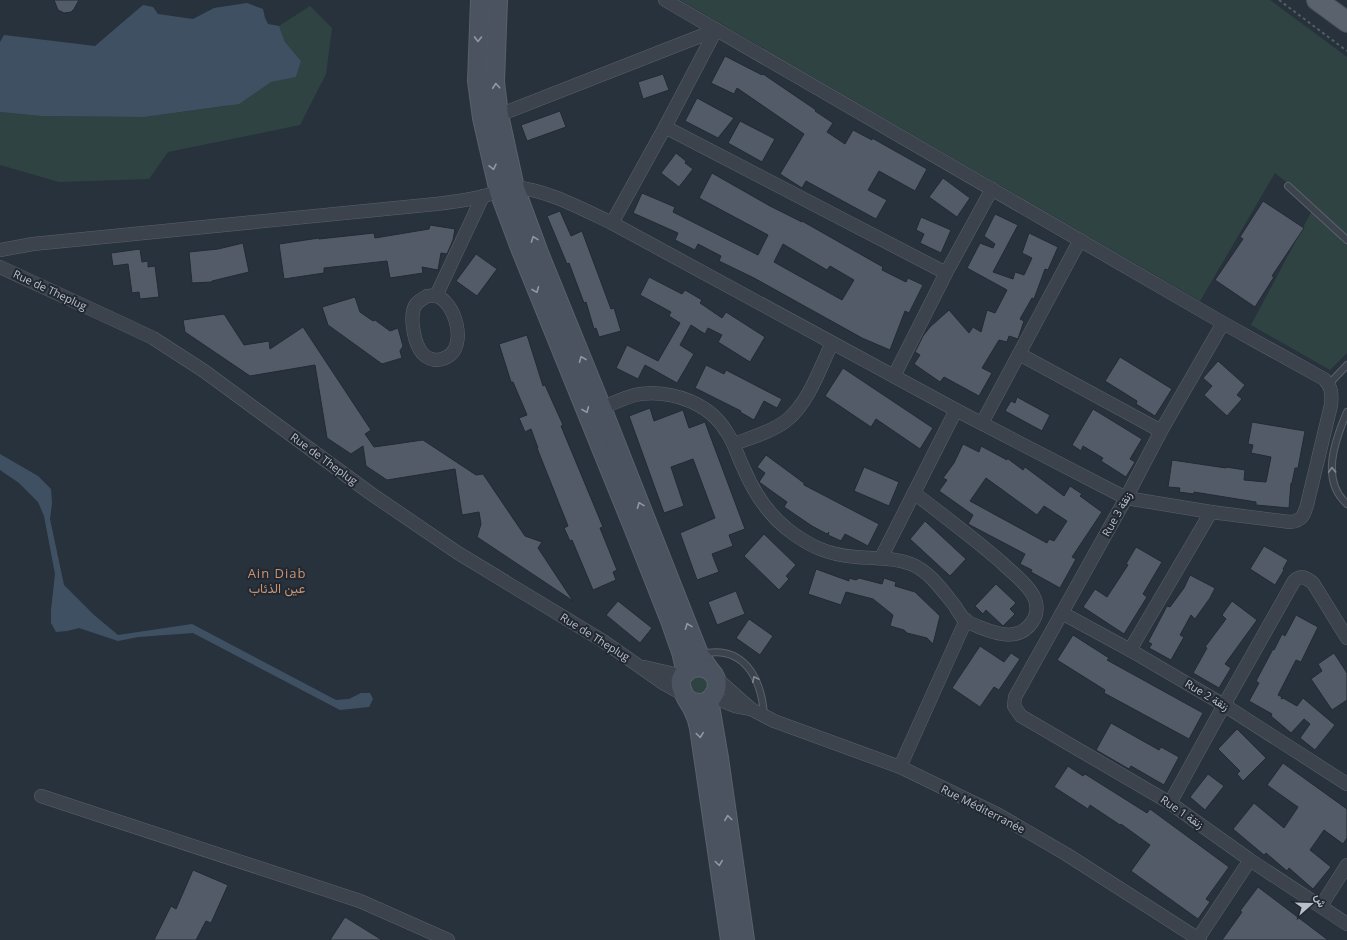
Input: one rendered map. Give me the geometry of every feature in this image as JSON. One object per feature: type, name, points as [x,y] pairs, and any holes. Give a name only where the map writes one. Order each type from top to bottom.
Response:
[{"type":"main road","points":[[1317,0],[1347,22]]},
{"type":"street","points":[[480,0],[477,81],[482,118],[499,192],[520,248],[666,611],[681,652],[684,674]]},
{"type":"street","points":[[436,296],[499,192],[499,115],[495,82],[498,0]]},
{"type":"street","points":[[0,250],[33,244],[436,204],[499,192],[543,193],[612,223],[956,410],[1126,498],[1211,512],[1290,522],[1302,519],[1307,505],[1331,405],[1331,389],[1329,384],[1324,379],[1223,324],[665,0]]},
{"type":"street","points":[[499,115],[716,30]]},
{"type":"street","points":[[612,223],[665,128],[716,30]]},
{"type":"street","points":[[665,128],[946,273]]},
{"type":"street","points":[[894,376],[946,273],[992,189]]},
{"type":"street","points":[[499,192],[539,253],[699,654],[713,675],[717,687],[711,699],[745,940]]},
{"type":"street","points":[[982,423],[1080,240]]},
{"type":"street","name":"Rue de Theplug","points":[[0,267],[153,338],[204,371],[370,493],[458,553],[603,641],[640,667]]},
{"type":"street","points":[[427,296],[436,296],[444,300],[448,305],[457,326],[459,337],[456,349],[453,353],[437,360],[431,359],[420,351],[414,334],[412,317],[418,303],[427,296]]},
{"type":"street","name":"Rue 3 زنقة","points":[[1014,706],[1015,697],[1223,324]]},
{"type":"street","points":[[734,444],[786,421],[796,412],[807,396],[832,343]]},
{"type":"street","points":[[1020,354],[1162,431]]},
{"type":"street","points":[[602,408],[640,394],[661,394],[683,398],[695,403],[718,419],[725,429],[734,444],[742,467],[752,488],[771,515],[808,544],[829,554],[881,558],[911,564],[923,571],[940,587],[966,620],[999,634],[1011,636],[1022,632],[1035,618],[1037,609],[1034,597],[1027,586],[982,546],[914,493]]},
{"type":"street","points":[[881,558],[956,410]]},
{"type":"street","points":[[1130,650],[1211,512]]},
{"type":"street","points":[[1170,803],[1294,581],[1302,577],[1307,578],[1313,584],[1347,638]]},
{"type":"street","name":"Rue 2 زنقة","points":[[1062,613],[1130,650],[1224,705],[1347,784]]},
{"type":"street","points":[[900,767],[966,620]]},
{"type":"street","points":[[640,667],[684,674]]},
{"type":"street","points":[[640,667],[692,702],[698,703],[711,699]]},
{"type":"street","points":[[713,675],[708,669],[697,667],[692,668],[684,674],[681,681],[681,688],[696,717],[699,728],[730,940]]},
{"type":"street","name":"Rue Méditerranée","points":[[713,675],[751,709],[774,721],[900,767],[997,814],[1066,854],[1198,939]]},
{"type":"street","name":"Rue Méditerranée","points":[[711,699],[751,709]]},
{"type":"street","name":"Rue 1 زنقة","points":[[1014,706],[1021,716],[1170,803],[1250,860],[1322,906],[1347,924]]},
{"type":"street","points":[[41,796],[360,902],[448,940]]},
{"type":"street","points":[[1198,939],[1250,860]]},
{"type":"street","points":[[1322,906],[1347,866]]},
{"type":"lane","points":[[1288,186],[1347,240]]},
{"type":"lane","points":[[1329,384],[1347,365]]},
{"type":"lane","points":[[1347,412],[1332,458],[1332,481],[1347,504]]},
{"type":"lane","points":[[699,654],[723,652],[731,655],[746,665],[757,680],[763,701],[764,716]]},
{"type":"path","points":[[1279,0],[1347,51]]},
{"type":"shaded area","points":[[680,0],[1270,0],[1347,57],[1347,353],[1330,370],[1251,325],[1315,205],[1275,173],[1200,301]]},
{"type":"shaded area","points":[[310,6],[332,28],[326,74],[300,125],[168,152],[149,179],[59,182],[0,165],[0,112],[41,116],[144,117],[227,106],[244,100],[271,82],[296,77],[301,61],[285,42],[279,26]]},
{"type":"shaded area","points":[[697,675],[704,677],[709,682],[708,693],[694,696],[688,684],[691,678]]},
{"type":"water","points":[[247,3],[263,9],[268,24],[279,26],[285,42],[301,61],[296,77],[271,82],[239,104],[144,117],[41,116],[0,112],[0,42],[4,35],[95,46],[143,5],[153,7],[158,14],[193,19],[214,8]]},
{"type":"water","points":[[0,454],[38,476],[51,489],[52,503],[50,519],[64,585],[94,615],[118,635],[192,624],[336,700],[349,699],[361,693],[370,693],[373,699],[369,707],[340,710],[193,633],[138,637],[118,641],[79,628],[56,632],[51,623],[55,574],[44,516],[38,502],[19,483],[0,470]]},
{"type":"building","points":[[54,0],[79,0],[71,12],[64,13],[58,10]]},
{"type":"building","points":[[725,56],[762,75],[763,74],[816,110],[815,111],[833,123],[827,132],[845,144],[853,130],[872,140],[872,138],[927,169],[915,191],[879,171],[868,190],[887,200],[876,219],[806,181],[802,188],[780,174],[804,134],[737,88],[734,94],[711,83]]},
{"type":"building","points":[[663,74],[669,90],[643,99],[638,82]]},
{"type":"building","points":[[697,98],[734,118],[718,138],[685,121]]},
{"type":"building","points":[[560,111],[566,127],[527,141],[521,125]]},
{"type":"building","points":[[740,121],[775,139],[762,162],[728,143]]},
{"type":"building","points":[[676,153],[693,169],[679,187],[661,173]]},
{"type":"building","points":[[712,173],[770,206],[802,221],[883,267],[882,270],[906,282],[908,278],[923,285],[909,313],[905,311],[890,350],[862,338],[754,278],[719,261],[721,256],[698,244],[695,250],[675,240],[678,233],[633,213],[642,193],[675,207],[673,212],[758,255],[768,235],[699,198]],"holes":[[[783,244],[827,270],[830,266],[854,280],[842,300],[774,262]]]},
{"type":"building","points":[[943,178],[970,198],[957,217],[929,197]]},
{"type":"building","points":[[1263,201],[1304,228],[1272,276],[1274,277],[1255,307],[1215,280],[1243,239],[1240,237]]},
{"type":"building","points":[[560,211],[571,236],[582,231],[611,309],[614,308],[621,331],[599,337],[596,328],[594,329],[586,302],[584,303],[569,263],[567,264],[547,216]]},
{"type":"building","points":[[995,214],[1018,225],[993,272],[1013,279],[1015,272],[1024,275],[1032,258],[1022,253],[1029,233],[1058,247],[1048,270],[1045,269],[1034,299],[1032,298],[1020,319],[1024,321],[1018,339],[1009,336],[1007,342],[999,340],[982,368],[992,373],[979,396],[944,377],[940,382],[914,364],[920,355],[915,352],[923,336],[930,327],[949,310],[969,333],[973,327],[981,332],[987,310],[995,313],[1007,290],[967,268],[980,243],[993,248],[995,244],[984,236]]},
{"type":"building","points":[[921,217],[951,230],[941,253],[920,243],[924,234],[916,230]]},
{"type":"building","points":[[430,225],[455,229],[453,240],[447,254],[441,253],[438,270],[422,267],[423,273],[390,278],[387,261],[324,268],[324,273],[284,279],[279,244],[319,238],[374,233],[375,238],[429,229]]},
{"type":"building","points":[[243,243],[249,272],[212,282],[192,283],[189,252],[218,249]]},
{"type":"building","points":[[140,249],[142,262],[148,261],[148,267],[155,266],[159,297],[140,299],[139,292],[132,293],[128,264],[113,266],[111,253]]},
{"type":"building","points":[[476,254],[497,269],[477,296],[456,281]]},
{"type":"building","points":[[649,277],[682,294],[685,290],[702,300],[700,303],[722,318],[726,312],[765,337],[750,362],[718,342],[722,335],[708,328],[705,334],[691,325],[680,345],[694,354],[677,383],[645,365],[638,379],[616,368],[627,345],[658,361],[680,323],[669,316],[671,312],[640,295]]},
{"type":"building","points":[[355,297],[360,312],[373,321],[375,320],[390,331],[398,328],[403,346],[400,351],[402,358],[382,364],[328,325],[322,307]]},
{"type":"building","points":[[224,314],[244,345],[269,341],[270,349],[303,327],[371,430],[365,434],[374,447],[423,440],[476,475],[483,474],[525,536],[542,542],[538,548],[573,601],[477,537],[481,524],[479,512],[462,515],[455,469],[387,480],[366,466],[363,446],[351,454],[327,438],[315,365],[250,376],[185,332],[183,320]]},
{"type":"building","points":[[527,335],[543,386],[545,385],[563,425],[561,426],[603,527],[600,528],[617,570],[613,572],[616,580],[593,590],[572,540],[570,541],[564,528],[568,526],[531,429],[525,432],[519,418],[527,415],[513,382],[511,382],[499,344]]},
{"type":"building","points":[[1120,357],[1172,389],[1155,416],[1136,404],[1137,401],[1105,381]]},
{"type":"building","points":[[1218,361],[1245,385],[1237,395],[1242,399],[1227,416],[1204,395],[1212,386],[1203,378]]},
{"type":"building","points":[[706,365],[724,374],[726,370],[782,399],[777,408],[764,401],[754,420],[740,412],[741,411],[695,388]]},
{"type":"building","points":[[843,368],[933,428],[920,449],[876,419],[871,427],[825,396]]},
{"type":"building","points":[[1017,397],[1050,415],[1042,431],[1005,411],[1011,401],[1015,403]]},
{"type":"building","points":[[650,408],[654,421],[683,410],[689,428],[705,422],[745,529],[729,535],[733,546],[712,554],[719,572],[697,580],[680,533],[715,518],[693,459],[671,467],[684,506],[664,513],[629,416]]},
{"type":"building","points":[[1093,409],[1142,439],[1130,459],[1135,462],[1126,477],[1101,461],[1103,458],[1083,446],[1081,451],[1072,445]]},
{"type":"building","points":[[1252,422],[1305,431],[1298,468],[1295,468],[1291,483],[1289,508],[1256,505],[1256,502],[1194,492],[1194,494],[1179,492],[1180,488],[1168,487],[1172,460],[1245,470],[1244,480],[1266,482],[1271,457],[1251,453],[1253,445],[1248,444]]},
{"type":"building","points":[[963,444],[979,452],[981,446],[1007,460],[1007,458],[1023,470],[1025,467],[1064,496],[1070,486],[1082,494],[1080,496],[1102,512],[1072,557],[1076,559],[1060,588],[1031,572],[1032,570],[1020,564],[1025,554],[968,524],[973,515],[939,491],[947,480],[943,478],[954,463]],"holes":[[[986,478],[1037,515],[1044,506],[1067,521],[1054,541],[1049,539],[1047,543],[970,501]]]},
{"type":"building","points":[[766,455],[804,483],[804,485],[879,524],[868,546],[845,534],[841,541],[828,535],[829,532],[827,534],[812,526],[784,507],[787,502],[759,482],[765,473],[757,467]]},
{"type":"building","points":[[864,467],[899,482],[889,506],[854,491]]},
{"type":"building","points":[[925,521],[966,559],[950,576],[910,539]]},
{"type":"building","points":[[764,534],[796,565],[786,576],[789,579],[779,590],[744,556]]},
{"type":"building","points":[[1264,546],[1288,560],[1275,585],[1250,569]]},
{"type":"building","points":[[1136,547],[1162,562],[1143,594],[1147,597],[1124,634],[1083,607],[1095,589],[1107,597],[1128,565],[1126,564]]},
{"type":"building","points":[[816,569],[849,581],[849,578],[856,580],[859,578],[882,584],[884,578],[896,582],[895,586],[915,592],[940,616],[933,644],[927,638],[907,633],[904,630],[890,626],[893,615],[873,599],[846,592],[841,605],[808,594]]},
{"type":"building","points":[[1190,575],[1215,588],[1210,598],[1195,619],[1191,615],[1180,635],[1184,637],[1171,660],[1149,648],[1152,644],[1148,642],[1167,606],[1170,607],[1184,588]]},
{"type":"building","points":[[996,584],[1016,603],[1010,609],[1015,614],[1003,626],[986,610],[983,614],[975,606]]},
{"type":"building","points":[[736,591],[745,614],[717,625],[708,602]]},
{"type":"building","points":[[618,601],[652,628],[640,643],[606,615]]},
{"type":"building","points":[[1232,601],[1257,620],[1225,664],[1231,668],[1219,688],[1193,673],[1207,648],[1205,647],[1226,619],[1222,615]]},
{"type":"building","points":[[1296,615],[1318,627],[1301,662],[1296,660],[1278,695],[1282,697],[1281,699],[1283,698],[1297,706],[1303,698],[1335,725],[1315,750],[1300,738],[1310,724],[1304,719],[1291,733],[1271,716],[1272,714],[1249,701],[1259,683],[1256,681],[1273,649],[1274,650],[1282,634],[1285,636]]},
{"type":"building","points":[[749,619],[773,636],[760,655],[736,638]]},
{"type":"building","points":[[1073,635],[1109,658],[1107,660],[1203,713],[1189,739],[1104,693],[1105,690],[1057,660]]},
{"type":"building","points":[[980,646],[1004,662],[1011,653],[1020,659],[999,690],[994,687],[980,707],[952,688]]},
{"type":"building","points":[[1334,653],[1347,673],[1347,700],[1332,710],[1311,679],[1322,671],[1318,664]]},
{"type":"building","points":[[1111,723],[1159,750],[1161,747],[1179,757],[1164,785],[1131,766],[1129,769],[1096,750]]},
{"type":"building","points":[[1237,729],[1266,758],[1243,781],[1237,774],[1240,771],[1218,749]]},
{"type":"building","points":[[1283,763],[1347,809],[1347,838],[1343,844],[1324,830],[1310,850],[1331,867],[1313,889],[1289,868],[1287,871],[1266,853],[1264,855],[1233,829],[1254,803],[1284,828],[1298,807],[1267,785]]},
{"type":"building","points":[[1068,766],[1083,776],[1085,774],[1147,813],[1150,809],[1229,867],[1206,899],[1210,902],[1198,919],[1131,871],[1150,845],[1121,824],[1120,825],[1090,805],[1088,809],[1054,787]]},
{"type":"building","points":[[1208,774],[1224,786],[1205,810],[1190,797]]},
{"type":"building","points":[[193,870],[228,885],[211,923],[206,921],[196,940],[154,940],[171,906],[176,909]]},
{"type":"building","points":[[1258,887],[1328,940],[1222,940],[1242,912],[1240,911]]},
{"type":"building","points":[[345,917],[382,940],[330,940]]},
{"type":"district","name":"Ain Diab عين الذئاب","points":[[277,580]]}]
